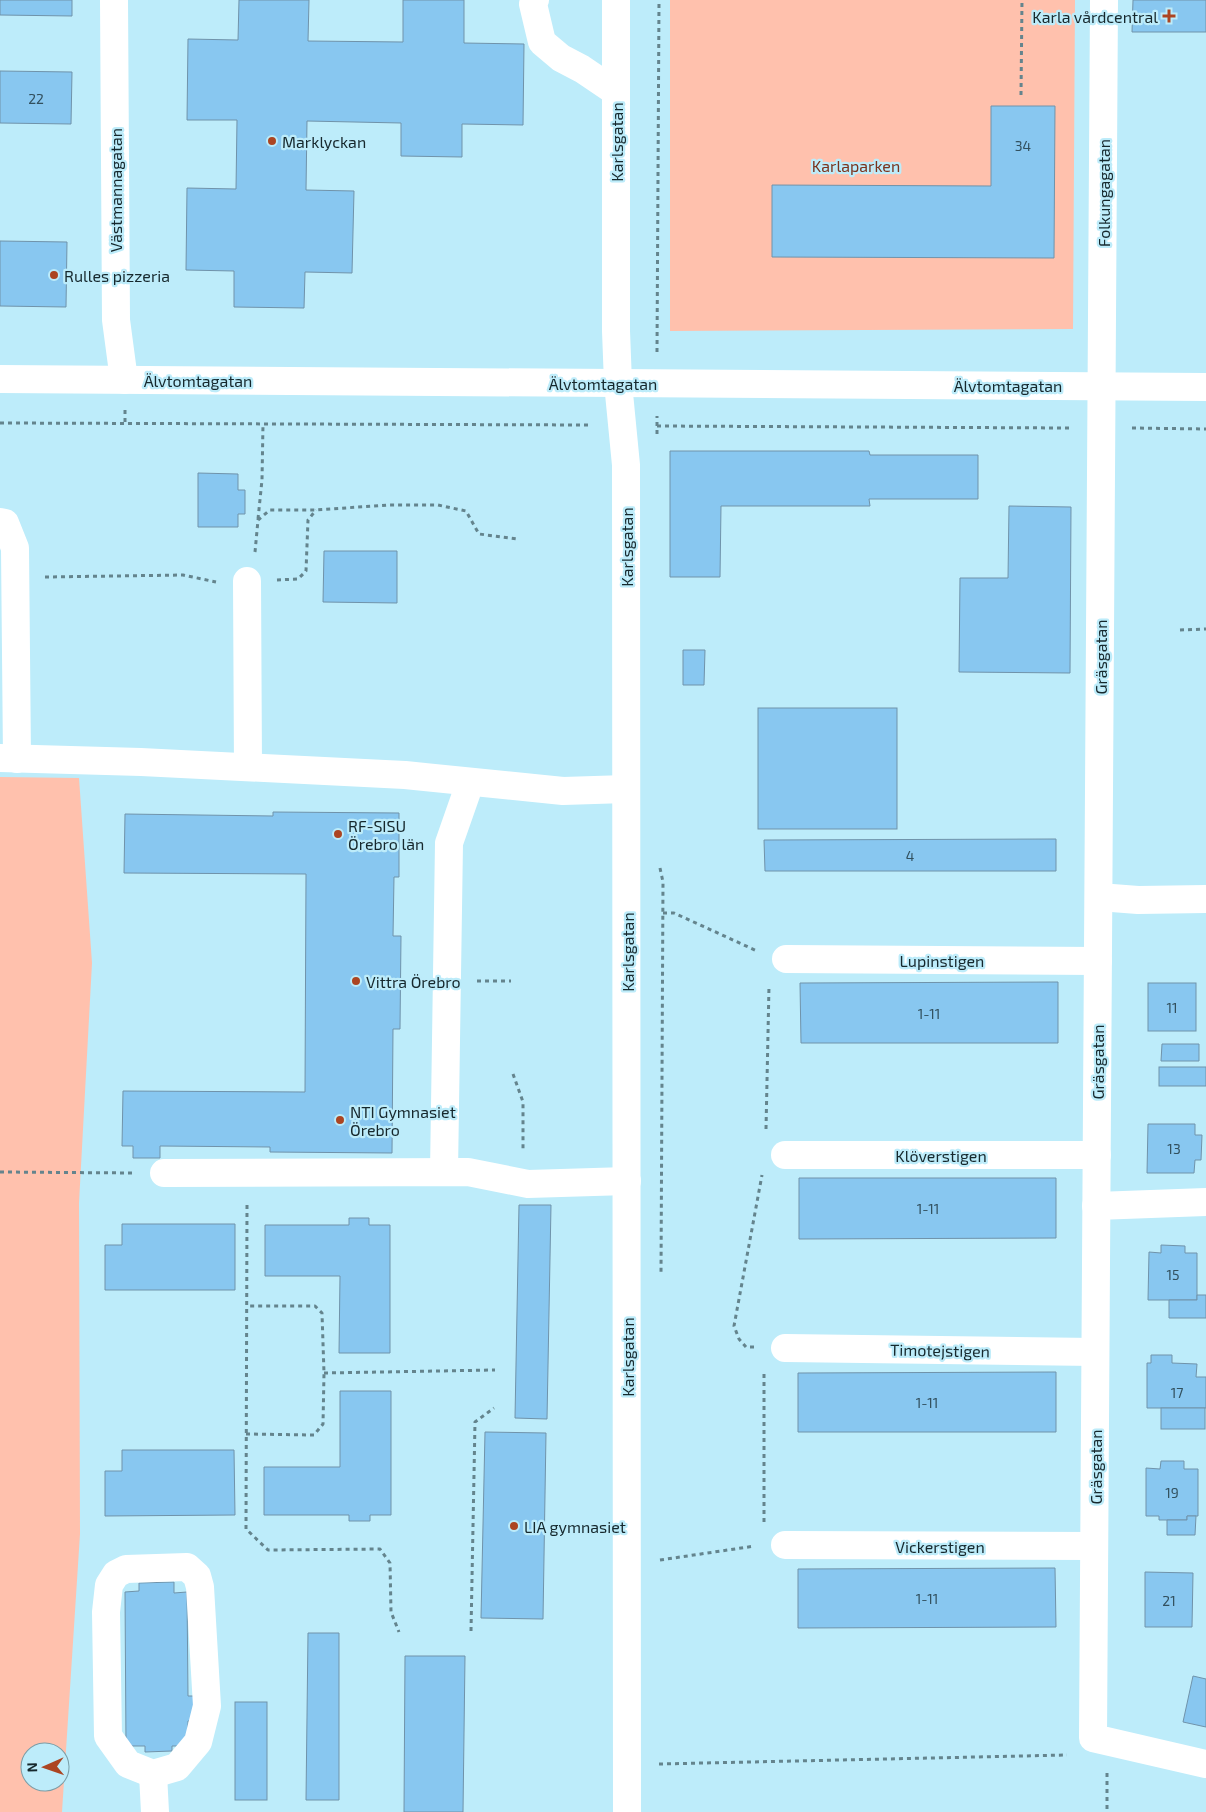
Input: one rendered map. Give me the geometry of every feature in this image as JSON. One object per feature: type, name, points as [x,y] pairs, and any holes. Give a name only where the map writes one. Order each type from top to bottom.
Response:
[{"type":"street","name":"Västmannagatan","points":[[114,0],[116,320],[124,380]]},
{"type":"street","name":"Karlsgatan","points":[[535,0],[533,4],[542,42],[561,58],[582,69],[616,92]]},
{"type":"street","name":"Karlsgatan","points":[[616,0],[616,331],[618,383],[626,465],[627,1812]]},
{"type":"street","name":"Folkungagatan","points":[[1102,386],[1104,0]]},
{"type":"street","name":"Älvtomtagatan","points":[[0,379],[1206,387]]},
{"type":"street","name":"Gräsgatan","points":[[1093,1738],[1102,386]]},
{"type":"street","points":[[0,522],[6,524],[15,548],[8,759],[248,767],[405,775],[563,791],[626,789]]},
{"type":"street","points":[[247,581],[248,767]]},
{"type":"street","points":[[444,1172],[449,843],[470,783]]},
{"type":"street","points":[[1099,898],[1138,900],[1206,899]]},
{"type":"street","name":"Lupinstigen","points":[[778,958],[1098,961]]},
{"type":"street","name":"Klöverstigen","points":[[775,1155],[1097,1154]]},
{"type":"street","points":[[164,1173],[468,1172],[528,1184],[627,1182]]},
{"type":"street","points":[[1096,1206],[1206,1202]]},
{"type":"street","name":"Timotejstigen","points":[[774,1348],[1095,1352]]},
{"type":"street","name":"Vickerstigen","points":[[776,1545],[1094,1546]]},
{"type":"street","points":[[187,1567],[197,1576],[200,1587],[207,1706],[198,1742],[177,1767],[154,1774],[128,1764],[108,1736],[106,1612],[109,1585],[116,1574],[126,1569],[187,1567]]},
{"type":"street","points":[[1093,1738],[1206,1764]]},
{"type":"street","points":[[154,1774],[155,1812]]},
{"type":"path","points":[[657,438],[659,0]]},
{"type":"path","points":[[1020,95],[1022,0]]},
{"type":"path","points":[[0,423],[598,425]]},
{"type":"path","points":[[247,581],[254,560],[262,480],[263,424]]},
{"type":"path","points":[[657,426],[1206,429]]},
{"type":"path","points":[[258,520],[270,510],[316,510],[388,504],[438,505],[466,511],[479,534],[518,539]]},
{"type":"path","points":[[15,577],[183,575],[217,582],[298,579],[306,571],[308,520],[316,510]]},
{"type":"path","points":[[1180,630],[1206,629]]},
{"type":"path","points":[[660,1560],[776,1545],[764,1523],[774,1348],[746,1347],[739,1339],[734,1326],[775,1155],[778,958],[674,913],[663,913]]},
{"type":"path","points":[[513,1074],[523,1102],[524,1141],[520,1182]]},
{"type":"path","points":[[0,1172],[164,1173]]},
{"type":"path","points":[[247,1173],[246,1529],[268,1550],[380,1550],[390,1563],[391,1612],[399,1632]]},
{"type":"path","points":[[246,1434],[314,1435],[322,1424],[324,1373],[322,1314],[315,1306],[247,1306]]},
{"type":"path","points":[[324,1373],[495,1370]]},
{"type":"path","points":[[471,1631],[475,1422],[494,1408]]},
{"type":"path","points":[[659,1764],[1062,1757],[1078,1751],[1093,1738]]},
{"type":"green space","name":"Karlaparken","points":[[670,0],[1075,0],[1073,329],[670,331]]},
{"type":"green space","points":[[0,777],[79,778],[92,963],[79,1203],[80,1534],[67,1742],[20,1742],[20,1792],[63,1792],[62,1812],[0,1812]]},
{"type":"building","points":[[0,0],[72,0],[72,16],[0,15]]},
{"type":"building","name":"Marklyckan","points":[[239,0],[309,0],[308,41],[403,42],[403,0],[464,0],[464,43],[524,44],[523,125],[462,124],[462,157],[401,156],[401,123],[307,121],[306,190],[354,191],[352,273],[305,272],[304,308],[234,307],[234,271],[186,270],[187,188],[236,189],[237,120],[187,120],[188,39],[238,40]]},
{"type":"building","name":"Karla vårdcentral","points":[[1133,0],[1206,0],[1206,32],[1132,32]]},
{"type":"building","points":[[0,71],[72,72],[71,124],[0,123]]},
{"type":"building","points":[[991,106],[1055,106],[1054,258],[772,257],[772,185],[991,186]]},
{"type":"building","points":[[0,241],[67,242],[66,307],[0,306]]},
{"type":"building","points":[[670,451],[869,451],[870,455],[978,455],[978,499],[869,499],[870,506],[721,506],[720,577],[670,577]]},
{"type":"building","points":[[198,473],[238,474],[238,490],[245,490],[245,514],[238,514],[238,527],[198,527]]},
{"type":"building","points":[[1009,506],[1071,507],[1070,673],[959,672],[960,578],[1008,578]]},
{"type":"building","points":[[324,551],[397,551],[397,603],[323,602]]},
{"type":"building","points":[[683,650],[705,650],[704,685],[683,685]]},
{"type":"building","points":[[758,708],[897,708],[897,829],[758,829]]},
{"type":"building","points":[[273,812],[399,813],[399,877],[394,877],[393,936],[401,936],[400,1029],[393,1029],[392,1153],[270,1152],[270,1147],[160,1146],[160,1158],[133,1158],[133,1146],[122,1146],[123,1091],[305,1092],[306,874],[124,873],[125,814],[273,816]]},
{"type":"building","points":[[1056,839],[1056,871],[765,871],[764,840]]},
{"type":"building","points":[[1058,982],[1058,1043],[801,1043],[800,983]]},
{"type":"building","points":[[1148,983],[1196,983],[1196,1031],[1148,1031]]},
{"type":"building","points":[[1162,1044],[1199,1044],[1199,1061],[1161,1061]]},
{"type":"building","points":[[1159,1067],[1206,1067],[1206,1086],[1159,1086]]},
{"type":"building","points":[[1148,1124],[1195,1124],[1195,1135],[1202,1135],[1201,1160],[1195,1160],[1194,1173],[1147,1173]]},
{"type":"building","points":[[799,1178],[1056,1178],[1056,1238],[799,1239]]},
{"type":"building","points":[[519,1205],[551,1205],[547,1419],[515,1418]]},
{"type":"building","points":[[349,1218],[369,1218],[369,1225],[390,1225],[390,1353],[339,1353],[340,1276],[265,1276],[265,1225],[349,1225]]},
{"type":"building","points":[[122,1224],[235,1224],[235,1290],[105,1290],[105,1245],[122,1245]]},
{"type":"building","points":[[1161,1245],[1185,1246],[1185,1253],[1197,1253],[1197,1300],[1148,1300],[1149,1252],[1161,1253]]},
{"type":"building","points":[[1197,1295],[1206,1295],[1206,1318],[1169,1318],[1169,1300],[1197,1300]]},
{"type":"building","points":[[1151,1355],[1172,1355],[1172,1363],[1197,1364],[1196,1377],[1206,1377],[1206,1408],[1147,1408],[1147,1363],[1151,1363]]},
{"type":"building","points":[[1056,1372],[1056,1432],[798,1432],[798,1373]]},
{"type":"building","points":[[340,1391],[391,1391],[391,1515],[370,1515],[370,1521],[349,1521],[349,1515],[264,1515],[264,1467],[340,1467]]},
{"type":"building","points":[[1161,1408],[1205,1408],[1205,1429],[1161,1429]]},
{"type":"building","name":"LIA gymnasiet","points":[[485,1432],[546,1433],[543,1619],[481,1618]]},
{"type":"building","points":[[122,1450],[234,1450],[235,1515],[105,1516],[105,1471],[122,1471]]},
{"type":"building","points":[[1161,1461],[1184,1461],[1184,1469],[1198,1469],[1198,1516],[1187,1516],[1187,1520],[1159,1520],[1159,1516],[1146,1516],[1146,1468],[1160,1469]]},
{"type":"building","points":[[1187,1516],[1196,1516],[1195,1535],[1167,1535],[1167,1520],[1187,1520]]},
{"type":"building","points":[[1055,1568],[1056,1627],[798,1628],[798,1569]]},
{"type":"building","points":[[1145,1572],[1193,1573],[1192,1627],[1145,1627]]},
{"type":"building","points":[[174,1582],[174,1593],[187,1592],[188,1696],[196,1696],[196,1721],[188,1721],[188,1746],[172,1746],[172,1751],[145,1752],[145,1746],[126,1746],[125,1592],[139,1591],[139,1583]]},
{"type":"building","points":[[308,1633],[339,1633],[339,1800],[306,1800]]},
{"type":"building","points":[[405,1656],[465,1656],[463,1812],[404,1812]]},
{"type":"building","points":[[1193,1676],[1206,1679],[1206,1727],[1183,1722]]},
{"type":"building","points":[[235,1702],[267,1702],[267,1800],[235,1800]]},
{"type":"place","name":"Karla vårdcentral","points":[[1169,16]]},
{"type":"place","name":"Marklyckan","points":[[272,141]]},
{"type":"place","name":"Rulles pizzeria","points":[[54,275]]},
{"type":"place","name":"RF-SISU Örebro län","points":[[338,834]]},
{"type":"place","name":"Vittra Örebro","points":[[356,981]]},
{"type":"place","name":"NTI Gymnasiet Örebro","points":[[340,1120]]},
{"type":"place","name":"LIA gymnasiet","points":[[514,1526]]}]
